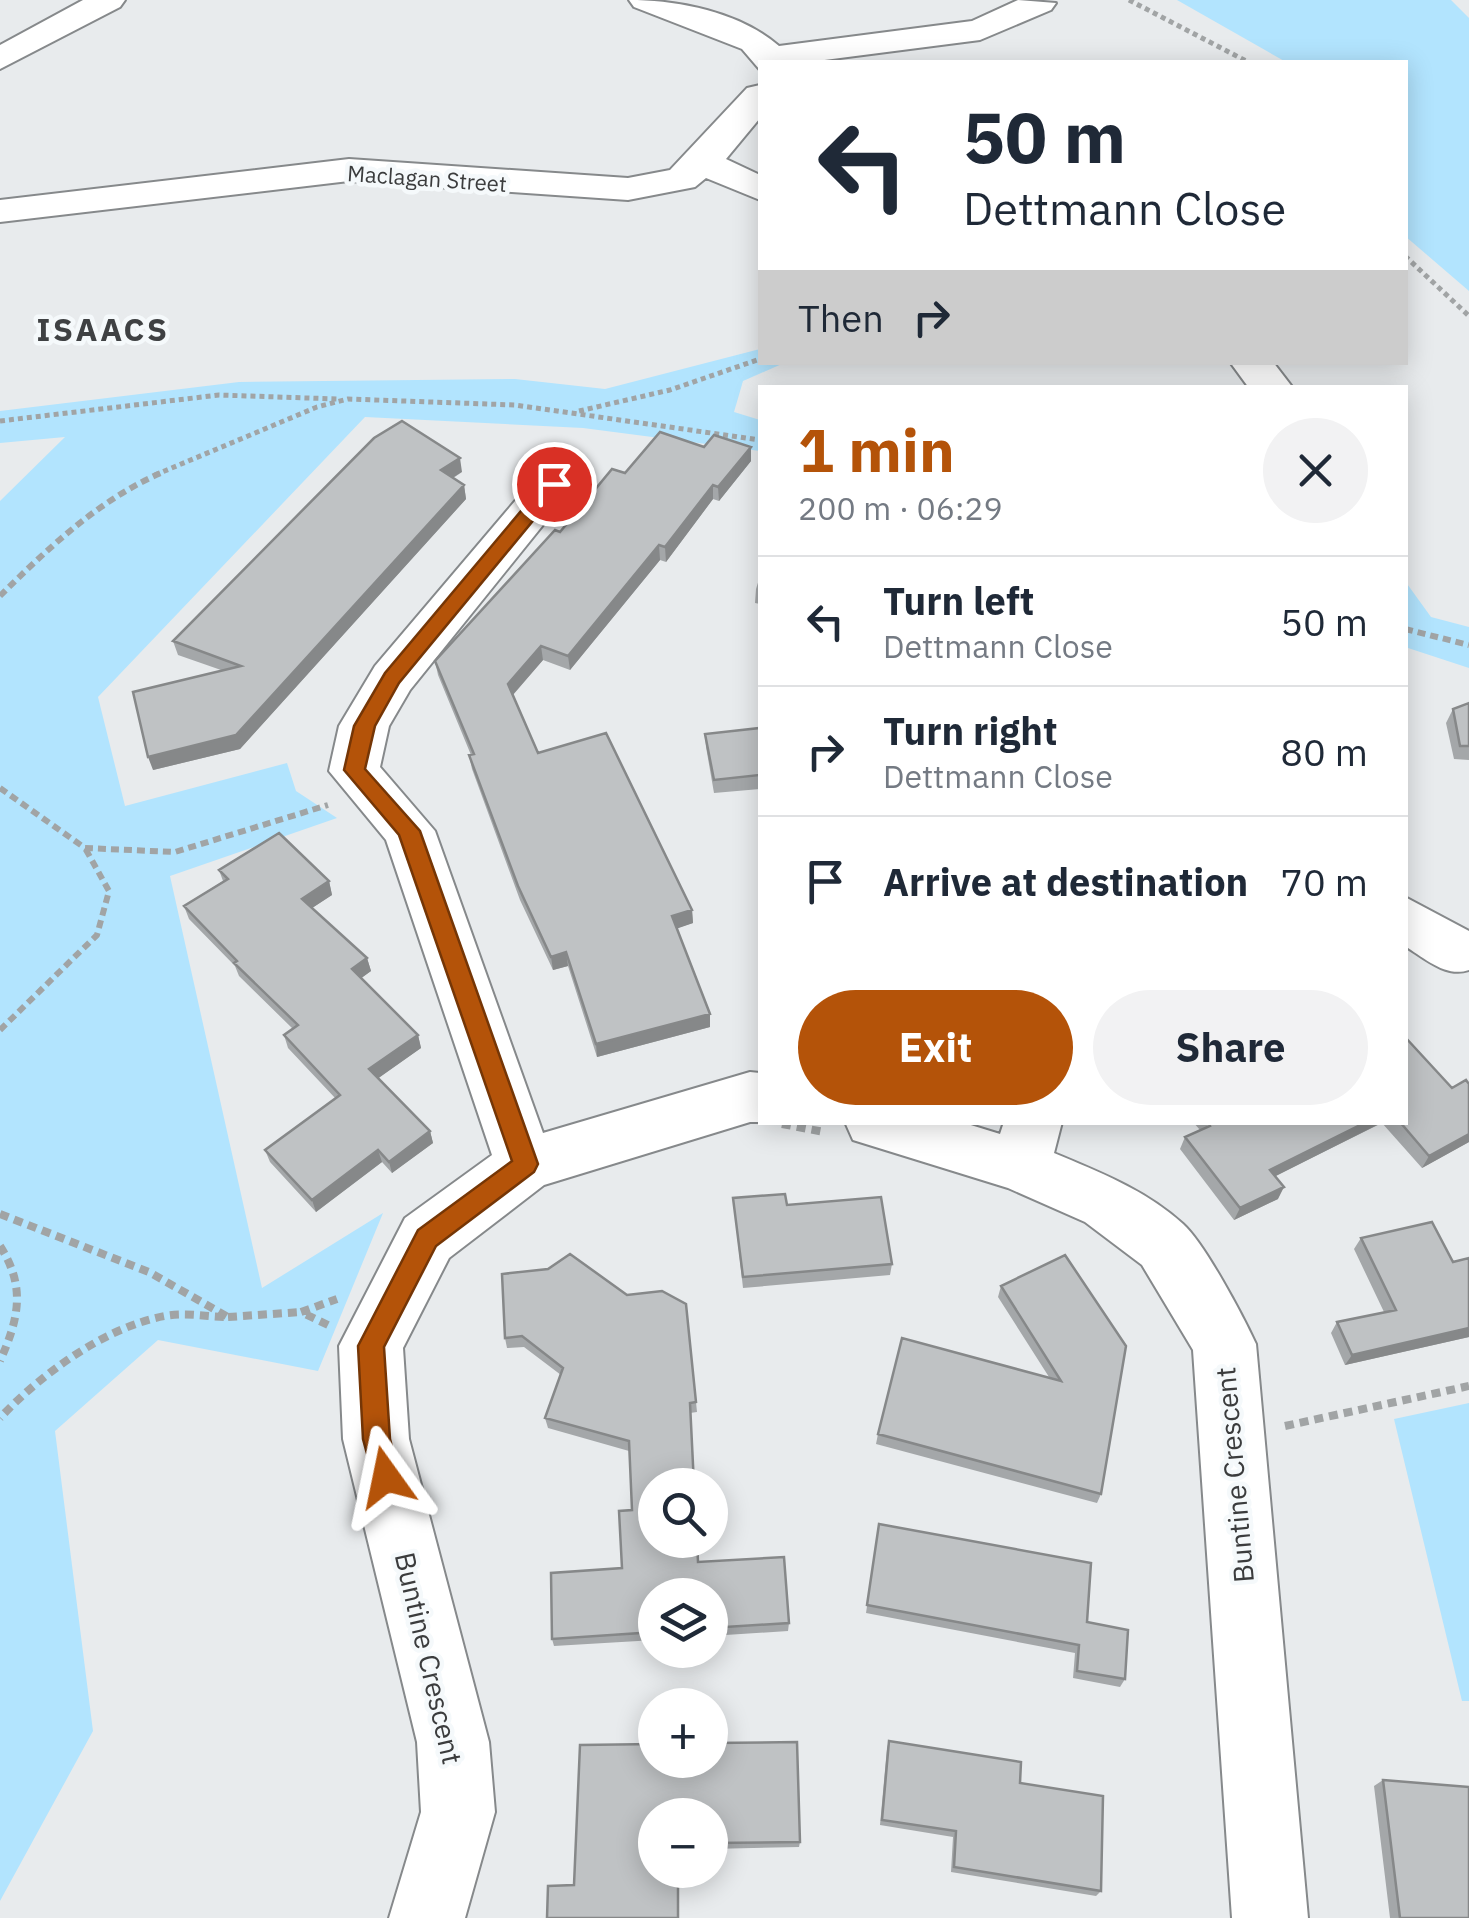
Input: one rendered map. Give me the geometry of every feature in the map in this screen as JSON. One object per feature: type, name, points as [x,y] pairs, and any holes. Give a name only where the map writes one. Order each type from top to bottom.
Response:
[{"type":"street","points":[[0,59],[108,0]]},
{"type":"street","points":[[646,0],[754,42],[770,60],[980,30],[1040,4]]},
{"type":"street","name":"Maclagan Street","points":[[0,211],[349,170],[628,189],[682,179],[703,162],[758,98]]},
{"type":"street","points":[[703,162],[758,188]]},
{"type":"street","points":[[1253,365],[1269,385]]},
{"type":"street","points":[[526,1164],[409,831],[354,770],[364,726],[392,678],[554,484]]},
{"type":"street","points":[[1408,921],[1458,952]]},
{"type":"street","name":"Buntine Crescent","points":[[427,1918],[458,1812],[453,1742],[376,1439],[371,1346],[427,1238],[526,1164],[758,1098]]},
{"type":"street","name":"Buntine Crescent","points":[[859,1130],[1026,1144],[1164,1245],[1224,1344],[1270,1918]]},
{"type":"path","points":[[1129,0],[1244,60]]},
{"type":"path","points":[[1408,259],[1469,316]]},
{"type":"path","points":[[570,412],[670,390],[758,360]]},
{"type":"path","points":[[0,421],[219,396],[348,399],[516,405],[758,440]]},
{"type":"path","points":[[0,596],[38,558],[130,486],[316,407],[348,399]]},
{"type":"path","points":[[1408,631],[1469,645]]},
{"type":"path","points":[[0,788],[85,848],[109,891],[97,935],[0,1030]]},
{"type":"path","points":[[85,848],[175,852],[373,791]]},
{"type":"path","points":[[793,1125],[859,1130]]},
{"type":"path","points":[[0,1214],[149,1272],[228,1317]]},
{"type":"path","points":[[0,1246],[11,1261],[23,1311],[0,1361]]},
{"type":"path","points":[[0,1418],[14,1400],[91,1347],[164,1316],[301,1312]]},
{"type":"path","points":[[1231,1437],[1469,1386]]},
{"type":"shaded area","points":[[1177,0],[1451,0],[1469,18],[1469,291],[1408,239],[1408,60],[1282,60]]},
{"type":"shaded area","points":[[758,350],[758,365],[779,365],[743,381],[734,412],[758,419],[758,451],[583,428],[365,417],[98,697],[125,806],[287,763],[296,791],[337,818],[170,876],[262,1288],[383,1213],[318,1371],[158,1340],[55,1431],[93,1731],[0,1901],[0,501],[65,437],[0,443],[0,411],[239,382],[515,379],[605,389]]},
{"type":"shaded area","points":[[1408,585],[1431,617],[1469,627],[1469,668],[1408,648]]},
{"type":"shaded area","points":[[1469,1403],[1469,1701],[1462,1701],[1394,1419]]},
{"type":"building","points":[[402,421],[460,458],[441,470],[464,485],[236,735],[148,757],[133,692],[241,666],[173,641],[374,438]]},
{"type":"building","points":[[660,432],[704,447],[714,435],[751,447],[718,487],[713,485],[665,547],[659,545],[568,656],[541,646],[508,684],[538,753],[606,733],[692,910],[672,916],[710,1014],[596,1044],[566,952],[551,957],[518,886],[469,755],[474,754],[435,661],[555,530],[560,532],[612,469],[625,473]]},
{"type":"building","points":[[1469,703],[1469,746],[1460,746],[1453,709]]},
{"type":"building","points":[[758,728],[758,775],[714,780],[705,734]]},
{"type":"building","points":[[279,833],[329,881],[302,899],[367,958],[352,969],[418,1035],[369,1069],[430,1131],[389,1162],[378,1150],[312,1200],[265,1150],[340,1095],[284,1035],[298,1025],[234,963],[237,961],[184,906],[228,879],[219,870]]},
{"type":"building","points":[[1408,1040],[1452,1088],[1466,1080],[1469,1084],[1469,1134],[1429,1156],[1403,1125],[1408,1125]]},
{"type":"building","points":[[1360,1125],[1270,1170],[1284,1187],[1240,1208],[1185,1137],[1210,1126]]},
{"type":"building","points":[[785,1194],[787,1205],[881,1197],[892,1264],[743,1277],[733,1198]]},
{"type":"building","points":[[1432,1222],[1453,1262],[1469,1258],[1469,1328],[1352,1355],[1337,1322],[1396,1310],[1361,1238]]},
{"type":"building","points":[[570,1254],[627,1295],[662,1291],[686,1304],[696,1402],[690,1403],[693,1468],[638,1468],[638,1558],[698,1558],[698,1562],[784,1557],[789,1623],[728,1627],[728,1578],[638,1578],[638,1633],[552,1639],[551,1573],[622,1568],[619,1511],[632,1510],[629,1441],[545,1418],[563,1368],[522,1336],[505,1338],[502,1274],[548,1269]]},
{"type":"building","points":[[1065,1255],[1126,1346],[1101,1494],[878,1434],[902,1338],[1061,1381],[1001,1286]]},
{"type":"building","points":[[879,1524],[1091,1563],[1087,1622],[1128,1630],[1125,1679],[1077,1671],[1079,1645],[867,1605]]},
{"type":"building","points":[[889,1741],[1021,1762],[1020,1783],[1103,1796],[1101,1891],[954,1867],[956,1831],[882,1820]]},
{"type":"building","points":[[797,1742],[800,1842],[728,1843],[728,1798],[638,1798],[638,1888],[678,1888],[678,1918],[547,1918],[548,1886],[574,1885],[580,1745],[638,1744],[638,1778],[728,1778],[728,1743]]},
{"type":"building","points":[[1383,1780],[1469,1787],[1469,1918],[1400,1918]]},
{"type":"district","name":"ISAACS","points":[[103,329]]},
{"type":"route","points":[[386,1477],[376,1439],[371,1346],[427,1238],[526,1164],[409,831],[354,770],[364,726],[392,678],[554,484]]}]
